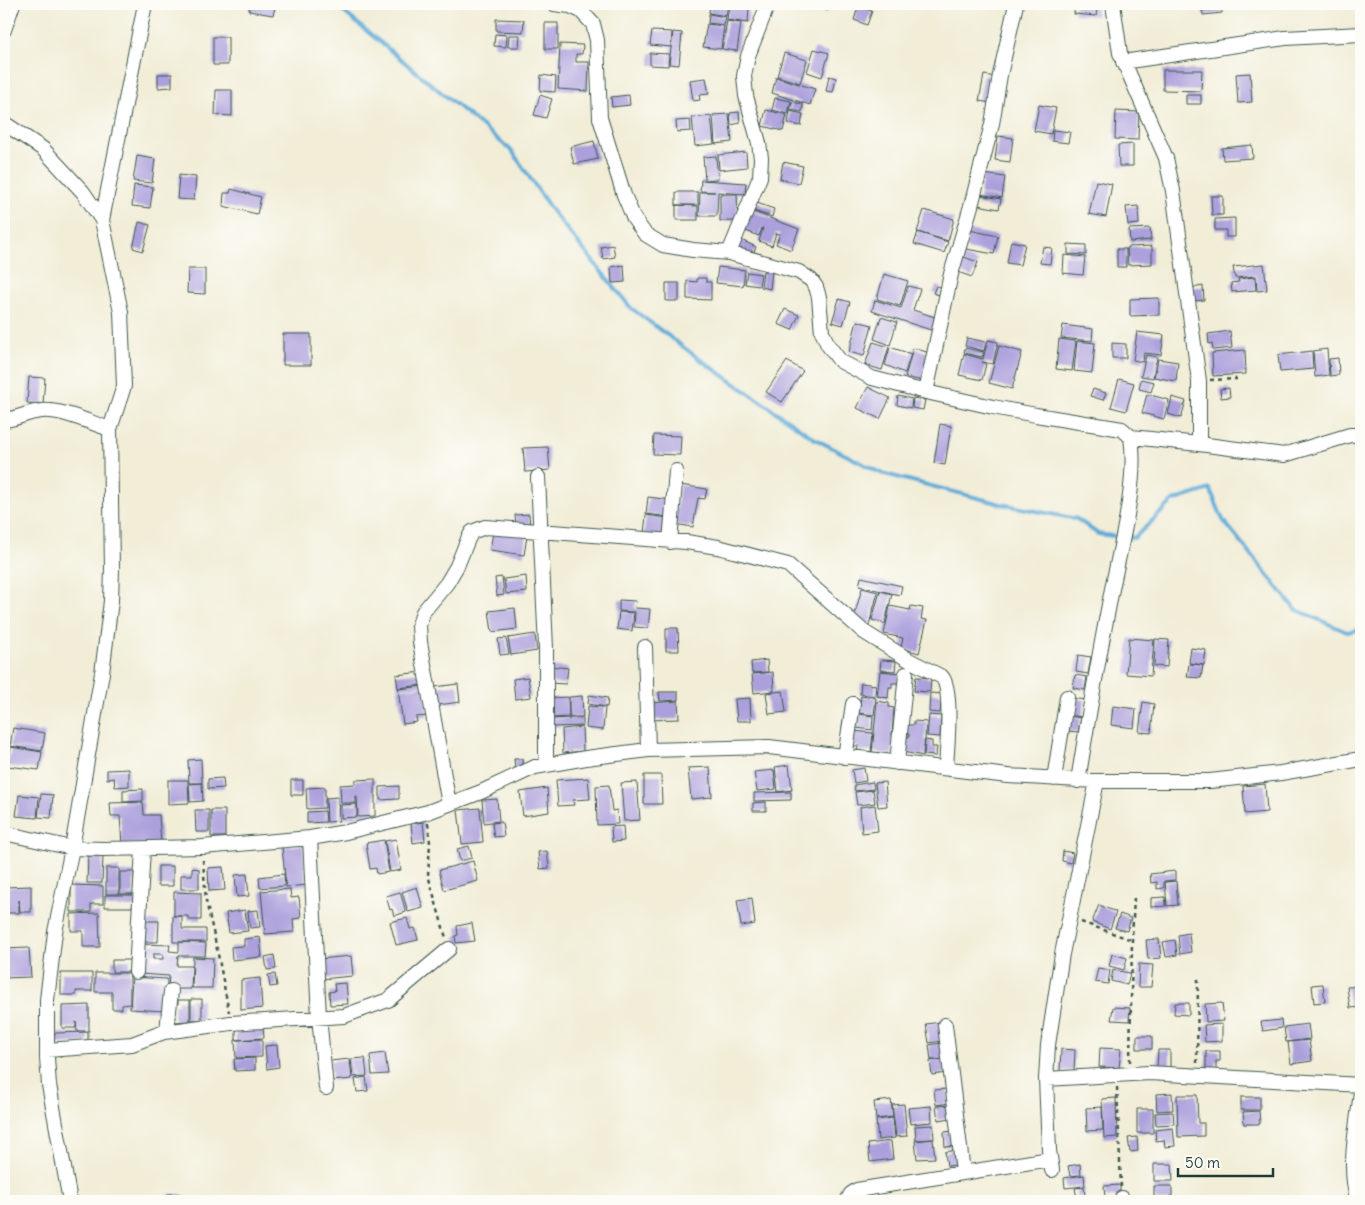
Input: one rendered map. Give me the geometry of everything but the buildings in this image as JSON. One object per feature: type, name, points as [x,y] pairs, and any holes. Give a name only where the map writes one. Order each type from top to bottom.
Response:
[{"type":"street","points":[[4,30],[13,4]]},
{"type":"street","points":[[102,220],[145,4]]},
{"type":"street","points":[[554,4],[570,6],[581,11],[593,24],[597,40],[600,118],[621,188],[634,219],[645,234],[663,245],[728,253],[799,272],[816,287],[819,296],[822,332],[828,345],[840,361],[872,378],[1036,416],[1122,428],[1131,437],[1284,454],[1350,436],[1361,435]]},
{"type":"street","points":[[728,253],[760,177],[762,158],[746,96],[744,76],[748,56],[768,4]]},
{"type":"street","points":[[926,392],[951,274],[992,124],[1000,76],[1016,4]]},
{"type":"street","points":[[1113,4],[1118,44],[1166,158],[1173,191],[1199,381],[1199,444]]},
{"type":"street","points":[[1124,62],[1286,38],[1361,34]]},
{"type":"street","points":[[4,123],[43,149],[83,192],[102,220],[121,312],[124,386],[110,429],[111,601],[103,663],[72,848],[55,932],[47,1000],[47,1050],[50,1085],[70,1201]]},
{"type":"street","points":[[4,420],[15,419],[28,413],[43,410],[58,412],[110,429]]},
{"type":"street","points":[[1078,781],[1101,642],[1121,544],[1132,468],[1131,437]]},
{"type":"street","points":[[670,542],[676,471]]},
{"type":"street","points":[[538,477],[546,648],[546,764]]},
{"type":"street","points":[[450,804],[420,642],[419,625],[420,618],[428,605],[447,583],[457,566],[472,532],[485,527],[686,542],[718,547],[788,565],[864,632],[946,681],[948,696],[946,768]]},
{"type":"street","points":[[645,647],[648,750]]},
{"type":"street","points":[[897,763],[906,674]]},
{"type":"street","points":[[1054,779],[1066,697]]},
{"type":"street","points":[[845,757],[854,704]]},
{"type":"street","points":[[4,833],[72,848],[144,849],[202,847],[310,838],[346,832],[428,812],[546,764],[648,750],[769,747],[1008,776],[1078,781],[1210,782],[1281,773],[1361,759]]},
{"type":"street","points":[[847,1201],[851,1194],[857,1190],[963,1172],[1051,1164],[1046,1079],[1048,1045],[1062,954],[1097,781]]},
{"type":"street","points":[[310,838],[318,1017],[326,1088]]},
{"type":"street","points":[[136,972],[144,849]]},
{"type":"street","points":[[47,1050],[132,1044],[167,1032],[231,1023],[344,1016],[388,1000],[449,949]]},
{"type":"street","points":[[167,1032],[171,991]]},
{"type":"street","points":[[945,1025],[963,1172]]},
{"type":"street","points":[[1046,1079],[1123,1074],[1361,1085]]},
{"type":"street","points":[[1358,1201],[1354,1189],[1353,1160],[1361,1092]]},
{"type":"path","points":[[1199,381],[1236,379]]},
{"type":"path","points":[[428,812],[430,842],[428,875],[449,949]]},
{"type":"path","points":[[202,847],[206,901],[231,1023]]},
{"type":"path","points":[[1122,1200],[1123,1074],[1134,896]]},
{"type":"path","points":[[1070,918],[1132,940]]},
{"type":"path","points":[[1197,1076],[1198,979]]},
{"type":"waterway","points":[[334,4],[512,151],[552,211],[631,308],[698,358],[815,439],[881,473],[1001,504],[1077,519],[1098,534],[1120,537]]},
{"type":"waterway","points":[[1127,537],[1134,538],[1173,501],[1210,489],[1223,520],[1295,609],[1347,632],[1361,629]]}]
